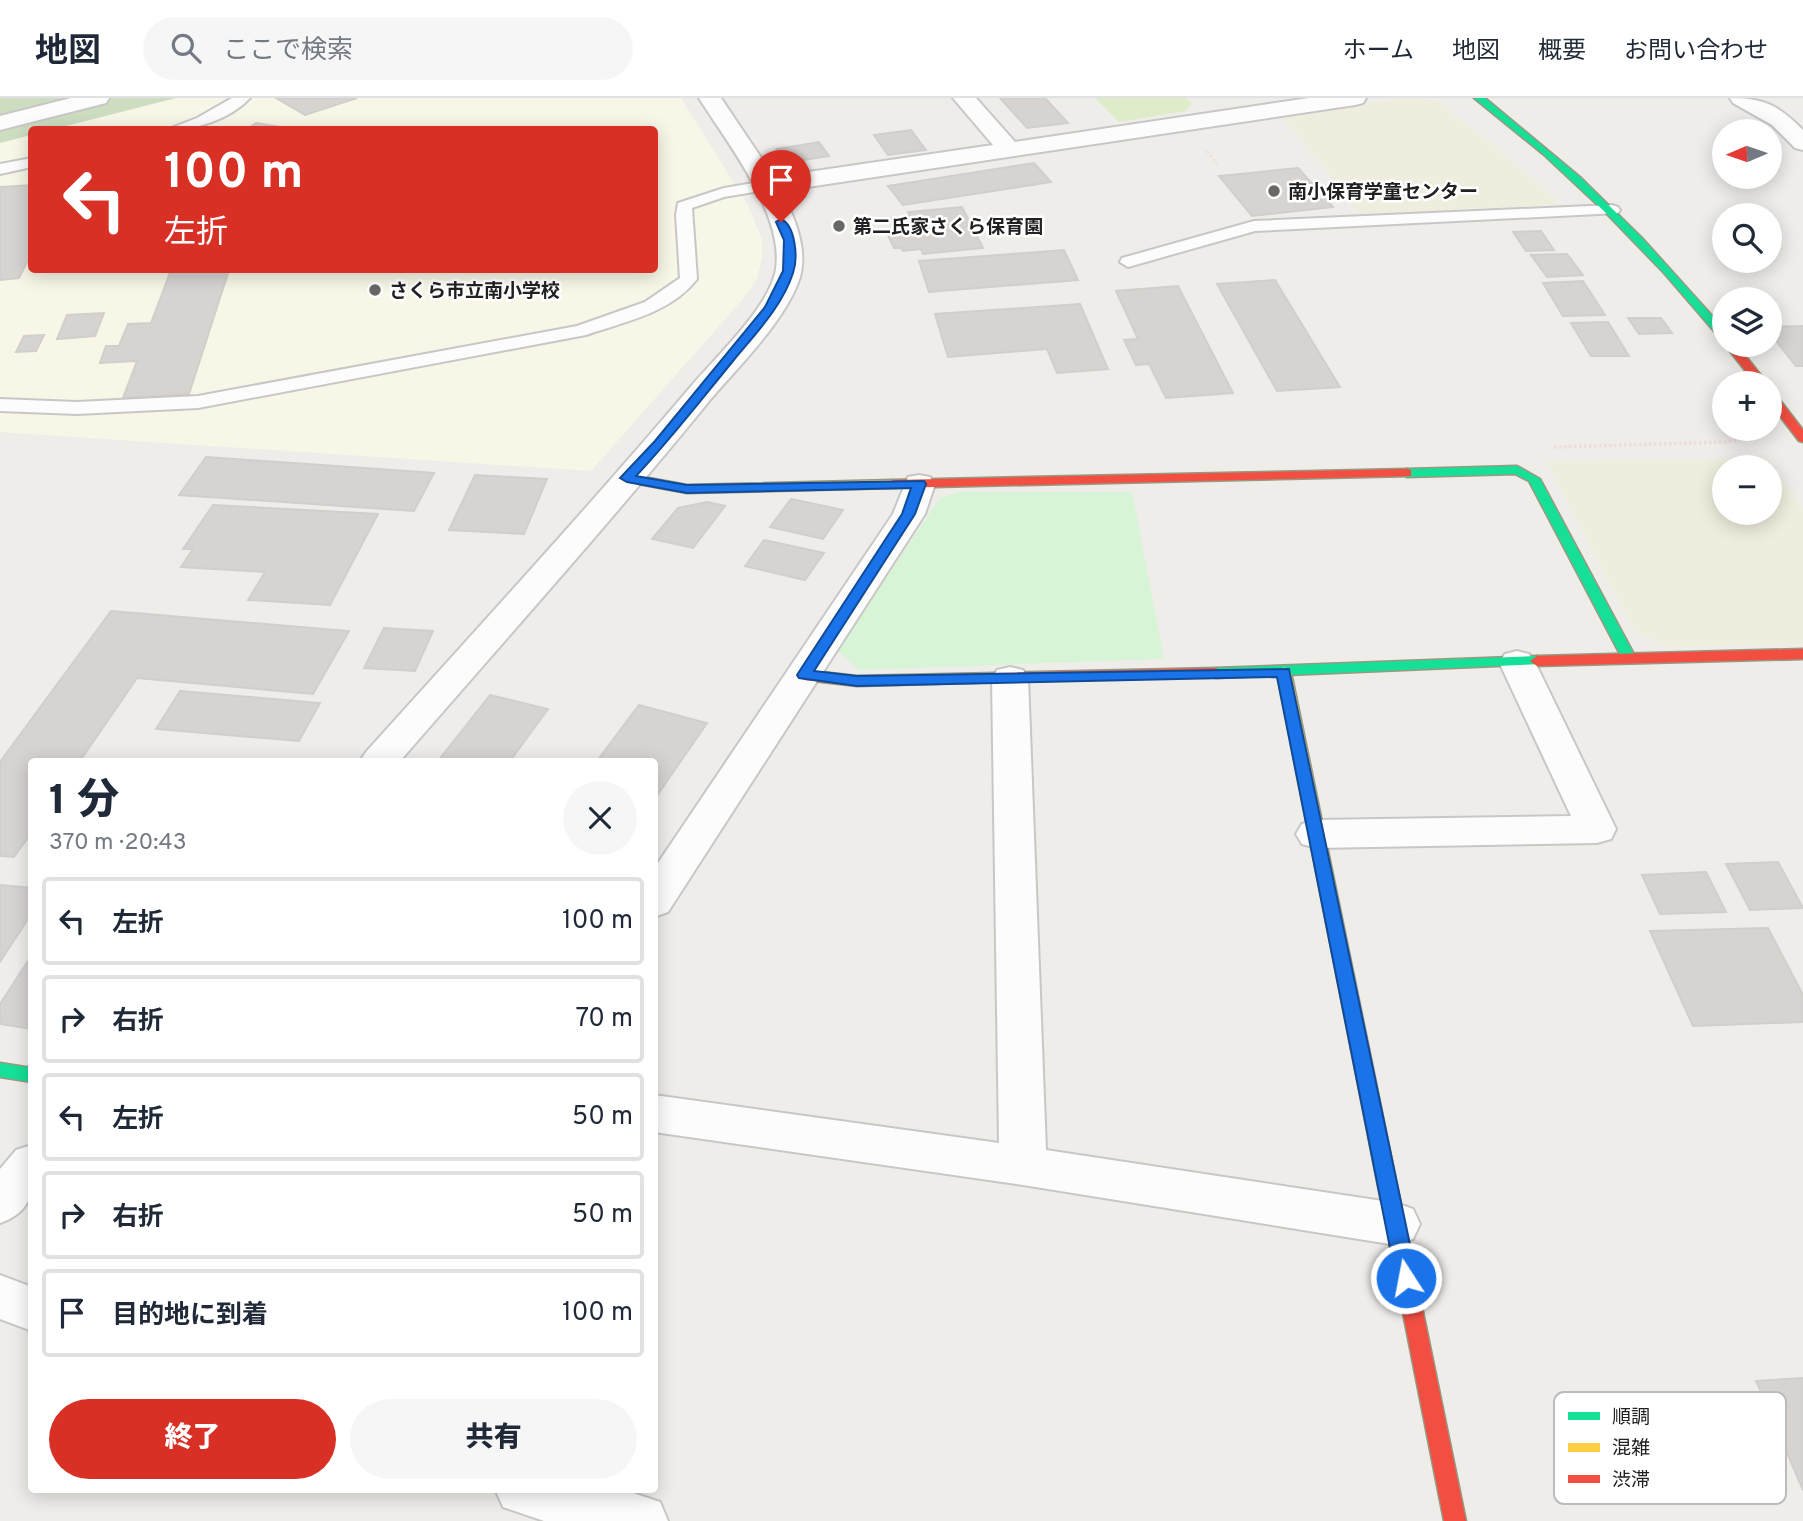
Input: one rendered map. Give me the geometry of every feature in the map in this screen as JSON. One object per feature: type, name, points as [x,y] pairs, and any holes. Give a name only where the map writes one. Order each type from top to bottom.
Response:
[{"type":"street","points":[[0,123],[98,98]]},
{"type":"street","points":[[382,758],[659,444],[770,308],[789,271],[789,240],[766,186],[710,98]]},
{"type":"street","points":[[964,98],[1010,150]]},
{"type":"street","points":[[1199,98],[1222,118]]},
{"type":"street","points":[[766,186],[1355,98]]},
{"type":"street","points":[[1479,98],[1549,154],[1612,210],[1663,263],[1712,322]]},
{"type":"street","points":[[1741,98],[1792,117],[1803,143]]},
{"type":"street","points":[[1740,357],[1752,371]]},
{"type":"street","points":[[1782,411],[1803,438]]},
{"type":"street","points":[[627,478],[687,489],[1517,470],[1534,479],[1629,658]]},
{"type":"street","points":[[658,896],[909,514],[919,484]]},
{"type":"street","points":[[804,675],[857,681],[1010,678],[1284,672],[1803,654]]},
{"type":"street","points":[[1316,834],[1597,829],[1517,662]]},
{"type":"street","points":[[1284,672],[1455,1521]]},
{"type":"street","points":[[1010,678],[1023,1166]]},
{"type":"street","points":[[0,1070],[28,1074]]},
{"type":"street","points":[[658,1114],[1023,1166],[1396,1224]]},
{"type":"street","points":[[0,1203],[28,1169]]},
{"type":"street","points":[[0,1297],[28,1308]]},
{"type":"street","points":[[537,1493],[641,1521]]},
{"type":"lane","points":[[186,126],[202,121],[243,98]]},
{"type":"lane","points":[[0,169],[28,163]]},
{"type":"lane","points":[[0,405],[88,408],[198,402],[580,331],[635,313],[672,296],[688,279],[689,261],[683,233],[684,206],[701,198],[729,191],[766,186]]},
{"type":"lane","points":[[1128,262],[1254,226],[1612,210]]},
{"type":"shaded area","name":"さくら市立南小学校","points":[[116,98],[681,98],[749,207],[762,240],[762,257],[757,279],[742,300],[591,471],[0,432],[0,129]]},
{"type":"shaded area","points":[[1404,98],[1436,100],[1498,148],[1560,205],[1361,214],[1281,116]]},
{"type":"shaded area","points":[[1712,459],[1712,525],[1782,525],[1782,479],[1803,508],[1803,644],[1669,647],[1635,632],[1546,461]]},
{"type":"green space","points":[[0,98],[176,98],[66,126],[28,126],[28,136],[0,143]]},
{"type":"green space","points":[[1095,98],[1186,98],[1192,103],[1186,111],[1119,122]]},
{"type":"green space","points":[[959,492],[1132,492],[1164,659],[859,670],[837,650],[940,498]]},
{"type":"building","points":[[276,98],[357,98],[305,115]]},
{"type":"building","points":[[1000,98],[1045,98],[1068,123],[1027,128]]},
{"type":"building","points":[[256,123],[274,126],[252,126]]},
{"type":"building","points":[[911,130],[926,150],[888,155],[874,135]]},
{"type":"building","points":[[819,142],[829,156],[786,163],[777,149]]},
{"type":"building","points":[[1034,163],[1051,182],[903,205],[888,186]]},
{"type":"building","points":[[1298,168],[1333,207],[1252,216],[1219,176]]},
{"type":"building","points":[[28,185],[28,260],[19,278],[0,280],[0,187]]},
{"type":"building","points":[[962,207],[983,248],[923,254],[921,249],[903,251],[901,248],[894,248],[887,233],[895,232],[889,218],[910,216],[908,212]]},
{"type":"building","points":[[1541,231],[1554,250],[1526,251],[1513,232]]},
{"type":"building","points":[[1064,250],[1078,280],[929,292],[919,261]]},
{"type":"building","points":[[1567,254],[1583,275],[1547,277],[1531,255]]},
{"type":"building","points":[[170,273],[228,273],[189,394],[123,398],[137,361],[100,363],[106,346],[119,346],[128,324],[151,323]]},
{"type":"building","points":[[1275,280],[1340,387],[1277,391],[1217,284]]},
{"type":"building","points":[[1583,281],[1605,315],[1563,316],[1543,283]]},
{"type":"building","points":[[1178,286],[1233,393],[1166,398],[1149,364],[1136,365],[1124,340],[1138,339],[1116,291]]},
{"type":"building","points":[[1080,304],[1108,369],[1057,373],[1047,349],[948,357],[935,314]]},
{"type":"building","points":[[104,313],[95,336],[57,339],[67,315]]},
{"type":"building","points":[[1628,318],[1661,318],[1672,333],[1639,334]]},
{"type":"building","points":[[1608,322],[1629,356],[1591,356],[1571,323]]},
{"type":"building","points":[[1803,326],[1803,366],[1796,366],[1782,348],[1782,327]]},
{"type":"building","points":[[44,335],[36,351],[16,352],[24,336]]},
{"type":"building","points":[[206,457],[434,473],[414,511],[179,495]]},
{"type":"building","points":[[475,475],[547,479],[524,534],[449,530]]},
{"type":"building","points":[[791,499],[843,510],[823,539],[770,527]]},
{"type":"building","points":[[707,502],[725,506],[693,548],[652,539],[678,508]]},
{"type":"building","points":[[213,505],[378,514],[330,605],[248,600],[265,572],[181,567],[193,549],[183,549]]},
{"type":"building","points":[[764,540],[824,553],[805,580],[745,566]]},
{"type":"building","points":[[111,611],[349,631],[313,694],[137,678],[82,758],[28,758],[28,838],[14,857],[0,856],[0,762]]},
{"type":"building","points":[[384,628],[433,631],[415,671],[364,668]]},
{"type":"building","points":[[180,691],[320,703],[299,741],[156,729]]},
{"type":"building","points":[[490,695],[548,709],[512,758],[440,758]]},
{"type":"building","points":[[639,705],[707,723],[658,794],[658,758],[599,758]]},
{"type":"building","points":[[1778,862],[1803,908],[1750,910],[1726,864]]},
{"type":"building","points":[[1706,872],[1726,912],[1660,914],[1642,875]]},
{"type":"building","points":[[0,885],[28,888],[28,919],[0,962]]},
{"type":"building","points":[[1768,928],[1803,995],[1803,1022],[1693,1026],[1650,931]]},
{"type":"building","points":[[28,961],[28,1028],[0,1024],[0,1004]]},
{"type":"building","points":[[1803,1378],[1803,1490],[1786,1451],[1786,1392],[1761,1392],[1756,1381]]},
{"type":"traffic: fast","points":[[1479,98],[1578,180],[1668,271],[1712,322]]},
{"type":"traffic: fast","points":[[1407,473],[1517,470],[1534,479],[1629,658]]},
{"type":"traffic: fast","points":[[1216,673],[1537,661]]},
{"type":"traffic: fast","points":[[0,1070],[28,1074]]},
{"type":"traffic: slow","points":[[627,478],[687,489],[893,484]]},
{"type":"traffic: slow","points":[[1284,672],[1360,1049]]},
{"type":"traffic: jam","points":[[1740,357],[1752,371]]},
{"type":"traffic: jam","points":[[1782,411],[1803,438]]},
{"type":"traffic: jam","points":[[893,484],[1407,473]]},
{"type":"traffic: jam","points":[[1537,661],[1803,654]]},
{"type":"traffic: jam","points":[[804,675],[857,681],[1216,673]]},
{"type":"traffic: jam","points":[[1360,1049],[1455,1521]]},
{"type":"place","name":"南小保育学童センター","points":[[1274,191]]},
{"type":"place","name":"第二氏家さくら保育園","points":[[839,226]]},
{"type":"place","name":"さくら市立南小学校","points":[[375,290]]},
{"type":"route","points":[[781,222],[789,240],[789,271],[770,308],[659,444],[627,478],[687,489],[919,484],[909,514],[804,675],[857,681],[1284,672],[1367,1096],[1406,1278]]}]
